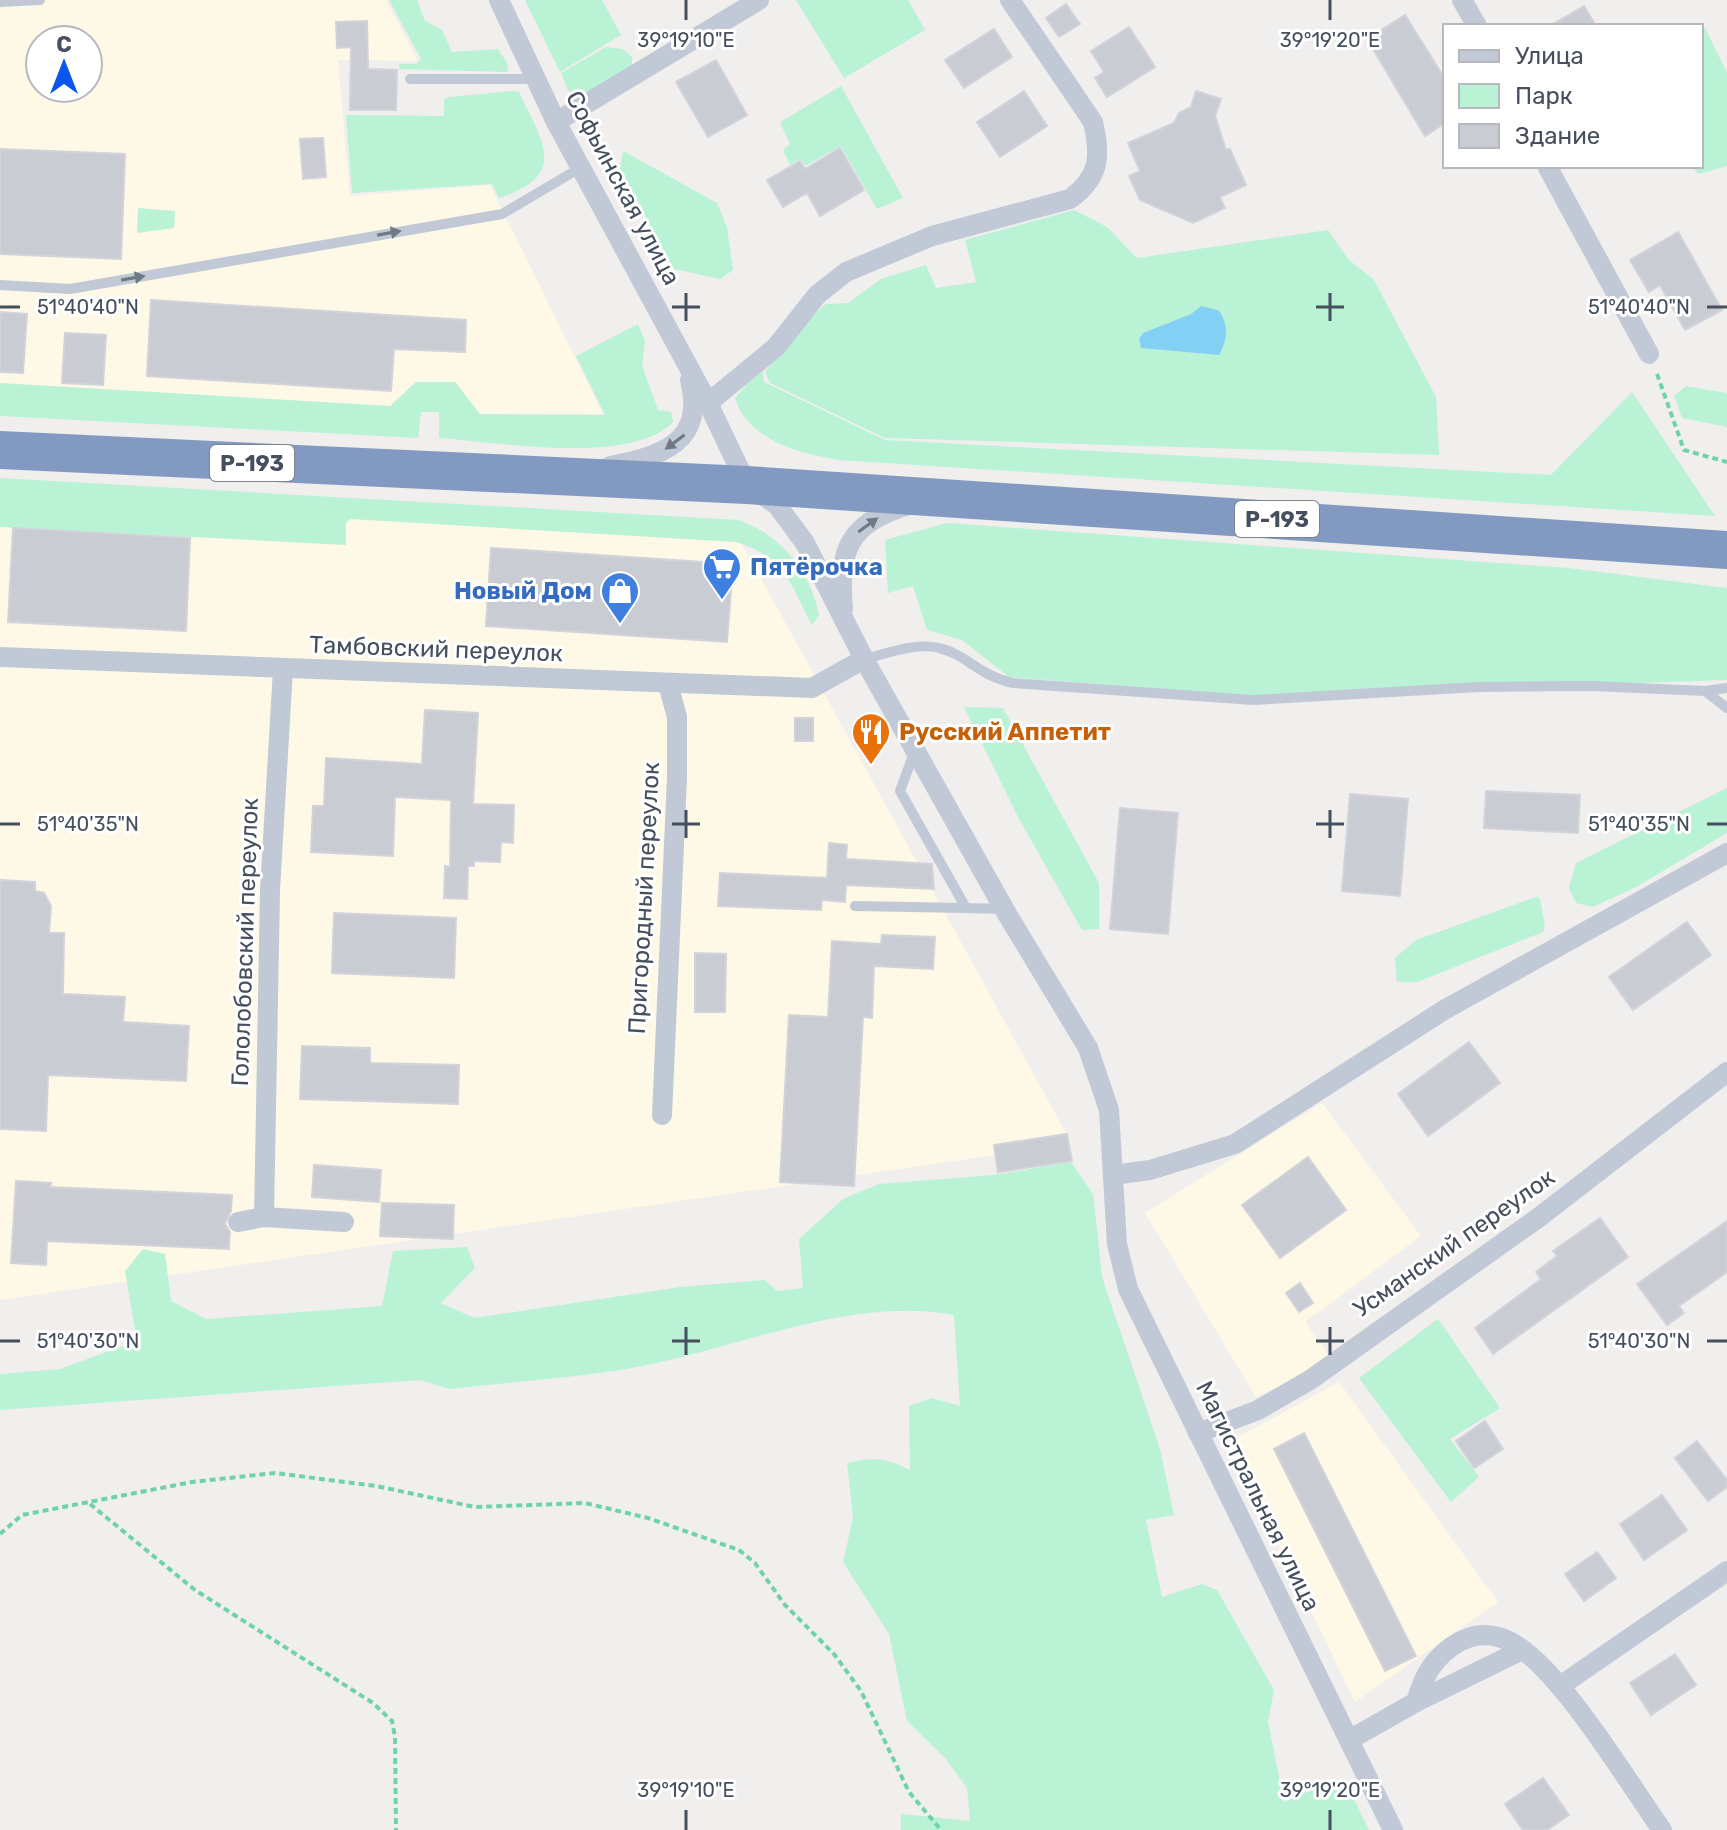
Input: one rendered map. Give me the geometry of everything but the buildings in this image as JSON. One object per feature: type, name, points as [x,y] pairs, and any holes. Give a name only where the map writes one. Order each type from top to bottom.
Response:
[{"type":"highway","name":"Р-193","points":[[0,450],[747,485],[1727,550]]},
{"type":"street","name":"Софьинская улица","points":[[499,0],[539,79],[556,122],[708,403],[747,485]]},
{"type":"street","points":[[556,122],[759,0]]},
{"type":"street","points":[[708,403],[776,347],[817,295],[846,272],[932,236],[1070,199],[1086,187],[1096,167],[1099,146],[1093,122],[1010,0]]},
{"type":"street","points":[[1462,0],[1476,24]]},
{"type":"street","points":[[1548,168],[1649,354]]},
{"type":"street","points":[[562,476],[644,459],[671,447],[686,434],[693,415],[693,390],[678,346]]},
{"type":"street","name":"Магистральная улица","points":[[747,485],[777,505],[792,522],[915,751],[1004,909],[1088,1048],[1109,1110],[1117,1244],[1128,1289],[1393,1830]]},
{"type":"street","points":[[844,621],[841,566],[845,550],[854,535],[893,510],[964,498]]},
{"type":"street","name":"Тамбовский переулок","points":[[0,657],[812,688],[864,659]]},
{"type":"street","name":"Гололобовский переулок","points":[[264,1217],[270,890],[283,669]]},
{"type":"street","name":"Пригородный переулок","points":[[662,1115],[677,777],[677,717],[668,684]]},
{"type":"street","points":[[1113,1175],[1150,1170],[1235,1144],[1268,1126],[1328,1082],[1444,1010],[1727,853]]},
{"type":"street","name":"Усманский переулок","points":[[1198,1433],[1258,1410],[1310,1380],[1538,1218],[1727,1072]]},
{"type":"street","points":[[238,1222],[264,1217],[344,1222]]},
{"type":"street","points":[[1560,1686],[1727,1571]]},
{"type":"street","points":[[1416,1702],[1425,1674],[1447,1651],[1469,1637],[1495,1636],[1522,1650],[1560,1686],[1662,1830]]},
{"type":"street","points":[[1349,1740],[1416,1702],[1522,1650]]},
{"type":"lane","points":[[0,2],[40,0]]},
{"type":"lane","points":[[410,79],[539,79]]},
{"type":"lane","points":[[0,285],[70,289],[502,214],[580,168]]},
{"type":"lane","points":[[864,659],[910,649],[940,648],[990,678],[1013,683],[1253,700],[1478,687],[1593,686],[1705,691],[1727,688]]},
{"type":"lane","points":[[1705,691],[1727,708]]},
{"type":"lane","points":[[915,751],[900,791],[966,908]]},
{"type":"lane","points":[[855,906],[1004,909]]},
{"type":"path","points":[[1649,354],[1684,450],[1727,462]]},
{"type":"path","points":[[0,1534],[22,1515],[205,1480],[275,1473],[304,1475],[475,1507],[585,1503],[648,1518],[739,1550],[755,1563],[785,1605],[834,1654],[861,1691],[909,1792],[941,1830]]},
{"type":"path","points":[[89,1503],[195,1590],[373,1703],[392,1721],[395,1737],[396,1830]]},
{"type":"shaded area","points":[[0,0],[386,0],[418,61],[338,60],[350,196],[490,185],[603,414],[480,414],[455,382],[416,382],[390,406],[0,384]]},
{"type":"shaded area","points":[[0,485],[741,542],[1072,1144],[0,1300]]},
{"type":"shaded area","points":[[1322,1103],[1421,1236],[1305,1322],[1329,1356],[1311,1371],[1256,1397],[1145,1213]]},
{"type":"shaded area","points":[[1339,1382],[1498,1602],[1355,1702],[1229,1442]]},
{"type":"green space","points":[[389,0],[417,0],[425,21],[442,30],[452,52],[498,49],[507,63],[508,72],[399,69],[399,64],[416,64],[421,59]]},
{"type":"green space","points":[[525,0],[602,0],[621,35],[560,72]]},
{"type":"green space","points":[[796,0],[908,0],[925,30],[844,78]]},
{"type":"green space","points":[[1703,29],[1727,73],[1727,166],[1699,174],[1692,168],[1703,168]]},
{"type":"green space","points":[[606,47],[623,49],[632,57],[632,68],[583,96],[569,92],[561,73]]},
{"type":"green space","points":[[841,86],[903,198],[877,209],[841,146],[805,166],[801,159],[790,165],[783,150],[790,144],[780,122]]},
{"type":"green space","points":[[519,92],[536,126],[544,155],[543,167],[535,179],[521,189],[499,198],[492,184],[352,193],[346,115],[444,116],[444,99],[448,97]]},
{"type":"green space","points":[[623,151],[717,203],[727,227],[733,270],[720,279],[674,269],[620,169]]},
{"type":"green space","points":[[138,208],[175,211],[174,228],[137,233]]},
{"type":"green space","points":[[1074,210],[1107,227],[1137,258],[1328,230],[1349,260],[1374,280],[1436,397],[1439,455],[885,438],[770,383],[765,372],[794,333],[826,304],[848,303],[881,279],[926,265],[936,288],[976,282],[965,240]],"holes":[[[1201,306],[1218,310],[1226,332],[1219,355],[1141,348],[1139,339],[1143,333],[1191,314]]]},
{"type":"green space","points":[[638,324],[645,341],[642,365],[658,410],[671,412],[673,422],[653,435],[627,444],[562,448],[439,438],[439,412],[421,412],[418,438],[0,416],[0,383],[390,406],[416,382],[455,382],[480,414],[605,415],[576,356]]},
{"type":"green space","points":[[762,367],[764,382],[885,440],[1551,475],[1632,392],[1715,516],[838,460],[792,449],[751,425],[735,398]]},
{"type":"green space","points":[[1686,386],[1727,393],[1727,427],[1682,418],[1674,396]]},
{"type":"green space","points":[[0,478],[739,520],[768,535],[791,557],[809,583],[819,615],[812,625],[791,584],[776,564],[753,548],[736,542],[350,519],[346,523],[346,545],[0,527]]},
{"type":"green space","points":[[947,523],[1569,568],[1727,588],[1727,680],[1251,696],[1009,677],[962,640],[927,630],[913,586],[888,593],[885,540]]},
{"type":"green space","points":[[964,707],[1003,708],[1099,883],[1099,929],[1082,930],[1018,817]]},
{"type":"green space","points":[[1727,788],[1727,833],[1636,887],[1593,907],[1576,903],[1569,888],[1576,863]]},
{"type":"green space","points":[[1536,897],[1540,899],[1545,925],[1543,932],[1417,982],[1397,982],[1395,958],[1416,940]]},
{"type":"green space","points":[[1071,1162],[1093,1194],[1102,1277],[1160,1449],[1174,1515],[1146,1520],[1162,1597],[1202,1584],[1217,1590],[1274,1690],[1268,1722],[1284,1802],[1323,1785],[1353,1797],[1369,1830],[901,1830],[901,1814],[970,1821],[967,1788],[946,1759],[907,1721],[889,1634],[843,1562],[853,1518],[847,1463],[879,1459],[910,1470],[909,1406],[932,1398],[960,1406],[954,1315],[914,1311],[874,1312],[833,1318],[632,1368],[450,1389],[420,1380],[0,1410],[0,1374],[60,1369],[137,1341],[125,1271],[143,1249],[165,1254],[171,1301],[206,1319],[382,1306],[393,1251],[467,1247],[475,1268],[441,1303],[474,1318],[680,1287],[765,1280],[777,1291],[803,1288],[799,1239],[843,1199],[879,1184],[993,1175]]},
{"type":"green space","points":[[1438,1319],[1500,1408],[1450,1439],[1479,1477],[1451,1502],[1359,1378]]},
{"type":"water","points":[[1201,306],[1218,310],[1224,320],[1226,338],[1219,355],[1141,348],[1139,339],[1143,333],[1191,314]]},
{"type":"place","name":"Пятёрочка","points":[[722,601]]},
{"type":"place","name":"Новый Дом","points":[[620,625]]},
{"type":"place","name":"Русский Аппетит","points":[[871,766]]}]
